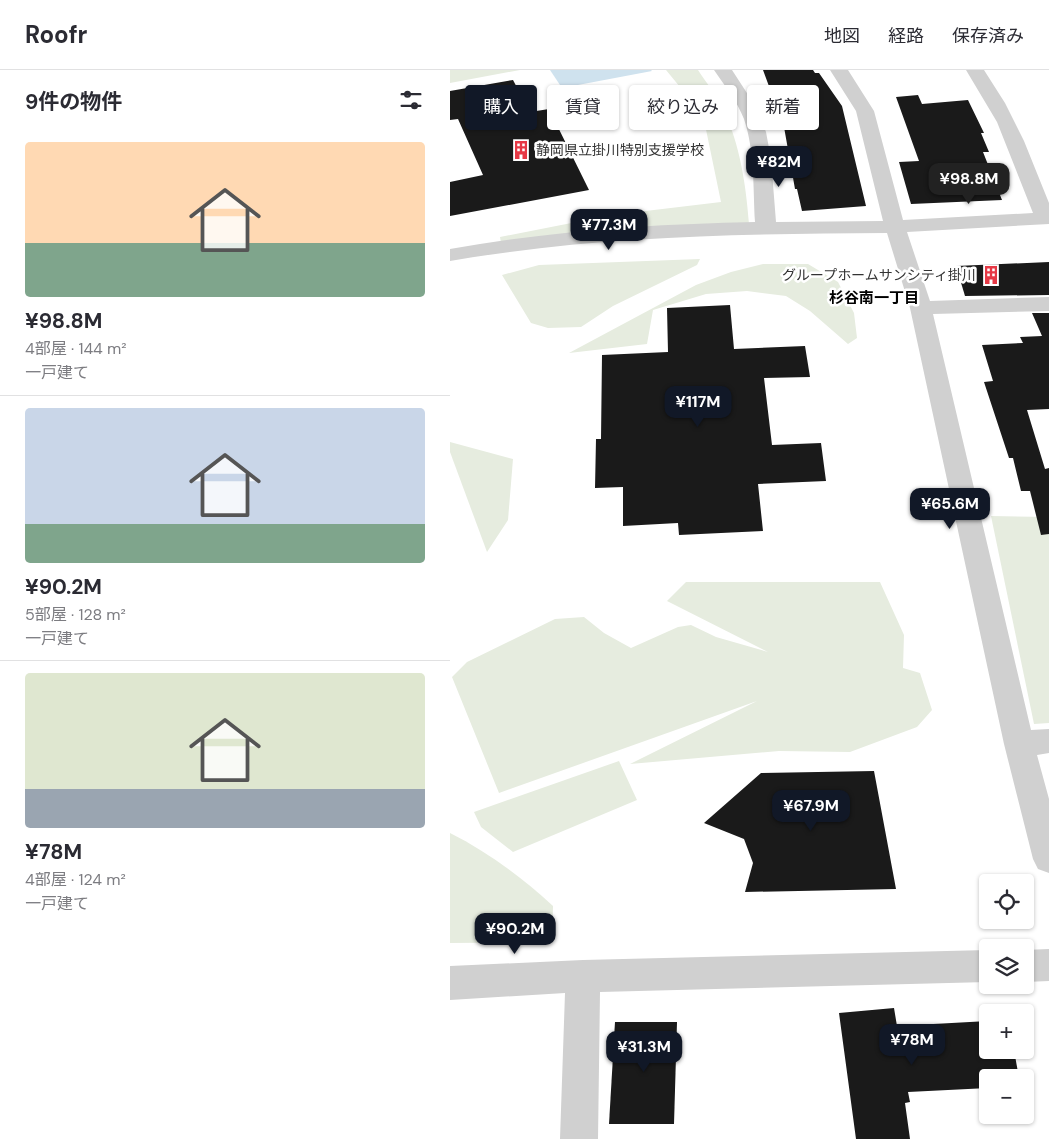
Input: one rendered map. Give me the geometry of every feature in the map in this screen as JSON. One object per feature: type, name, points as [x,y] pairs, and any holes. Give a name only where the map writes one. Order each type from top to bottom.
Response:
[{"type":"street","points":[[723,70],[740,95],[753,121],[759,154],[766,228]]},
{"type":"street","points":[[839,70],[865,111],[895,227],[921,308],[1019,744],[1049,859]]},
{"type":"street","points":[[450,255],[576,236],[661,230],[895,227],[1047,218],[1004,120],[983,80],[975,70]]},
{"type":"street","points":[[921,308],[1049,304]]},
{"type":"street","points":[[1019,744],[1049,741]]},
{"type":"street","points":[[1034,966],[1049,965]]},
{"type":"street","points":[[450,983],[583,976],[979,966]]},
{"type":"street","points":[[579,1139],[583,976]]},
{"type":"shaded area","points":[[450,70],[520,70],[450,83]]},
{"type":"shaded area","points":[[666,70],[698,70],[709,85],[678,85]]},
{"type":"shaded area","points":[[706,130],[732,130],[744,180],[749,224],[501,243],[500,237],[612,215],[721,202]]},
{"type":"shaded area","points":[[700,259],[697,265],[613,306],[581,327],[548,328],[531,323],[502,275],[539,265]]},
{"type":"shaded area","points":[[763,264],[808,264],[838,282],[854,313],[857,338],[848,344],[810,311],[786,296],[747,291],[706,294],[653,310],[647,344],[569,353],[696,285],[731,272]]},
{"type":"shaded area","points":[[450,442],[513,459],[508,520],[487,552],[450,452]]},
{"type":"shaded area","points":[[991,516],[1049,517],[1049,723],[1034,724]]},
{"type":"shaded area","points":[[686,582],[880,582],[904,635],[903,668],[920,673],[932,710],[917,727],[850,752],[779,751],[630,764],[757,701],[499,793],[452,677],[467,662],[555,619],[584,617],[604,633],[631,648],[678,627],[691,625],[716,637],[768,652],[667,601]]},
{"type":"shaded area","points":[[619,761],[637,800],[513,852],[481,827],[474,812]]},
{"type":"shaded area","points":[[450,833],[478,848],[504,866],[553,906],[552,942],[450,943]]},
{"type":"water","points":[[550,70],[652,71],[578,85],[560,85]]},
{"type":"building","points":[[763,70],[813,70],[815,73],[819,73],[842,106],[866,206],[802,211],[797,189],[795,189],[785,130],[819,130],[819,85],[769,85]]},
{"type":"building","name":"静岡県立掛川特別支援学校","points":[[513,80],[516,85],[484,85]]},
{"type":"building","name":"静岡県立掛川特別支援学校","points":[[465,88],[465,130],[537,130],[537,111],[547,109],[547,130],[559,130],[589,190],[450,216],[450,182],[483,175],[458,119],[450,120],[450,91]]},
{"type":"building","points":[[918,95],[922,104],[968,100],[984,133],[981,133],[989,152],[983,152],[1002,200],[911,204],[899,162],[919,161],[896,97]]},
{"type":"building","name":"グループホームサンシティ掛川","points":[[1049,262],[1049,295],[965,296],[956,266]]},
{"type":"building","points":[[730,305],[734,349],[805,346],[810,377],[764,378],[772,445],[821,443],[826,481],[758,484],[763,531],[679,535],[678,523],[623,526],[623,487],[595,488],[596,439],[601,439],[602,355],[668,352],[667,308]]},
{"type":"building","points":[[1032,313],[1049,313],[1049,409],[1027,410],[1045,469],[1049,468],[1049,534],[1041,535],[1030,491],[1021,491],[1013,458],[1009,458],[984,382],[993,381],[982,345],[1023,343],[1020,337],[1042,336]]},
{"type":"building","points":[[874,771],[896,889],[745,892],[753,863],[744,839],[704,823],[761,773]]},
{"type":"building","points":[[894,1008],[897,1026],[979,1021],[979,1059],[1016,1059],[1017,1069],[979,1069],[979,1088],[908,1092],[910,1102],[905,1103],[910,1139],[856,1139],[839,1013]]},
{"type":"building","points":[[615,1022],[677,1022],[674,1124],[609,1124]]},
{"type":"place","name":"静岡県立掛川特別支援学校","points":[[521,150]]},
{"type":"place","name":"グループホームサンシティ掛川","points":[[991,275]]},
{"type":"district","name":"杉谷南一丁目","points":[[874,298]]}]
